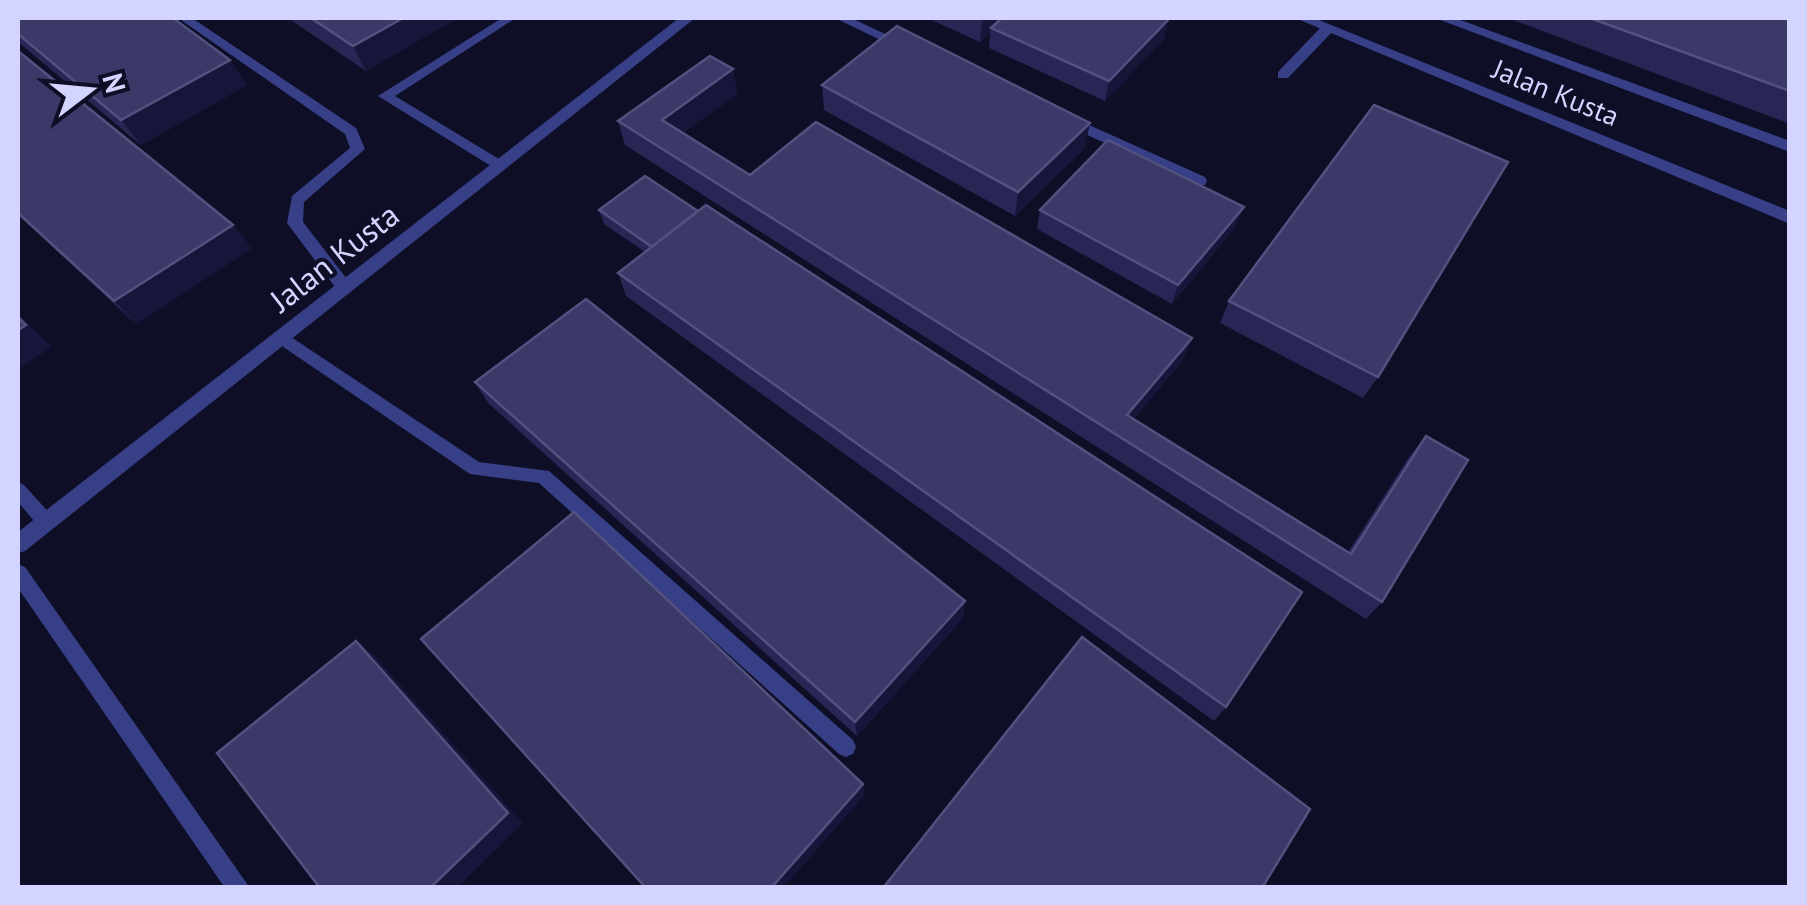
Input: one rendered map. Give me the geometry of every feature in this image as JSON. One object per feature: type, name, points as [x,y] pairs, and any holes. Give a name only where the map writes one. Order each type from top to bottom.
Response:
[{"type":"street","name":"Jalan Kusta","points":[[18,544],[688,18]]},
{"type":"street","name":"Jalan Kusta","points":[[1302,18],[1332,23],[1790,218]]},
{"type":"street","points":[[1442,18],[1790,147]]},
{"type":"lane","points":[[184,18],[350,132],[358,149],[297,200],[294,223],[344,288]]},
{"type":"lane","points":[[499,166],[385,96],[510,18]]},
{"type":"lane","points":[[841,18],[912,50]]},
{"type":"lane","points":[[1283,75],[1332,23]]},
{"type":"lane","points":[[1056,116],[1200,181]]},
{"type":"lane","points":[[282,336],[476,470],[544,476],[846,747]]},
{"type":"lane","points":[[18,490],[46,522]]},
{"type":"lane","points":[[18,573],[238,888]]},
{"type":"building","points":[[18,18],[173,18],[230,60],[121,120],[18,34]]},
{"type":"building","points":[[311,18],[403,18],[353,46]]},
{"type":"building","points":[[1002,18],[1169,19],[1109,81],[991,28]]},
{"type":"building","points":[[1590,18],[1790,18],[1790,91]]},
{"type":"building","points":[[897,26],[1090,123],[1018,192],[822,85]]},
{"type":"building","points":[[18,51],[233,225],[114,301],[18,213]]},
{"type":"building","points":[[710,56],[733,69],[662,120],[750,175],[816,122],[1192,338],[1127,415],[1351,554],[1426,436],[1468,460],[1382,602],[618,121]]},
{"type":"building","points":[[1374,105],[1508,162],[1378,377],[1229,301]]},
{"type":"building","points":[[1108,140],[1244,207],[1178,285],[1040,210]]},
{"type":"building","points":[[645,176],[698,211],[652,247],[599,210]]},
{"type":"building","points":[[706,205],[1302,592],[1226,707],[618,273]]},
{"type":"building","points":[[586,299],[965,601],[855,722],[475,382]]},
{"type":"building","points":[[574,512],[863,784],[771,888],[646,888],[421,639]]},
{"type":"building","points":[[1082,637],[1310,809],[1262,888],[883,888]]},
{"type":"building","points":[[356,641],[508,813],[430,888],[320,888],[217,753]]}]
